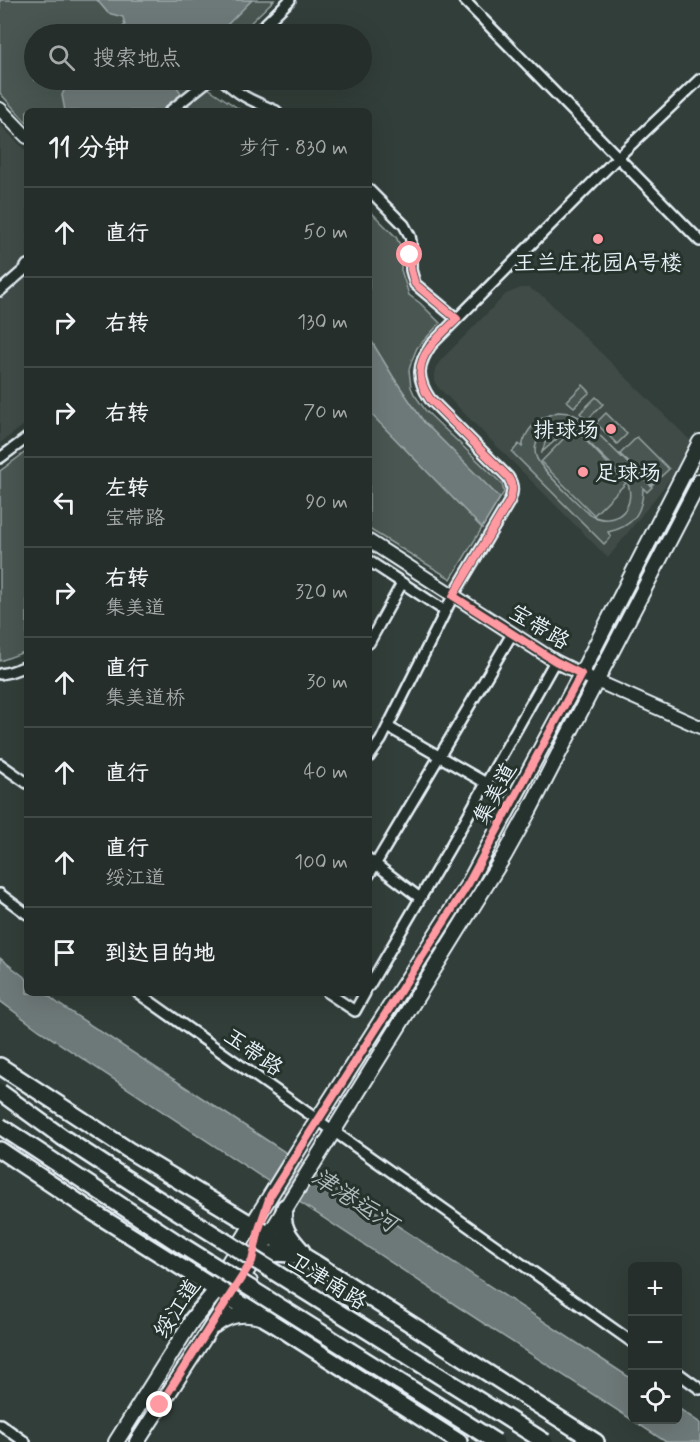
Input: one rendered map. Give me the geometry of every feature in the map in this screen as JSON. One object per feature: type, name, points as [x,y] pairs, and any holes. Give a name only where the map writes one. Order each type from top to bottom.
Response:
[{"type":"main road","name":"集美道","points":[[260,1230],[270,1196],[468,884],[581,674],[700,442]]},
{"type":"main road","name":"集美道","points":[[285,1207],[504,856],[700,481]]},
{"type":"main road","points":[[0,1066],[130,1151],[315,1263],[596,1442]]},
{"type":"main road","name":"卫津南路","points":[[0,1092],[62,1137],[145,1191],[545,1442]]},
{"type":"main road","points":[[0,1126],[188,1250],[496,1442]]},
{"type":"main road","points":[[0,1150],[93,1212],[459,1442]]},
{"type":"main road","points":[[285,1207],[283,1219],[287,1232],[295,1244],[315,1263]]},
{"type":"main road","name":"绥江道","points":[[137,1442],[208,1331],[220,1292],[260,1230],[285,1207]]},
{"type":"main road","name":"绥江道","points":[[252,1261],[260,1230]]},
{"type":"main road","points":[[192,1320],[237,1271],[252,1261],[270,1254],[284,1253],[315,1263]]},
{"type":"main road","points":[[252,1261],[250,1280],[252,1293],[259,1307],[271,1322]]},
{"type":"main road","points":[[208,1331],[223,1319],[237,1314],[253,1315],[271,1322]]},
{"type":"main road","name":"绥江道","points":[[116,1442],[192,1320]]},
{"type":"street","points":[[265,24],[290,0]]},
{"type":"street","points":[[464,0],[700,240]]},
{"type":"street","points":[[372,753],[388,727],[453,596],[509,502],[513,488],[508,477],[430,399],[419,374],[424,355],[430,345],[618,157],[700,79]]},
{"type":"street","points":[[174,108],[197,90]]},
{"type":"street","points":[[235,90],[254,103],[268,108]]},
{"type":"street","points":[[0,109],[24,134]]},
{"type":"street","points":[[372,193],[408,231],[411,241],[411,270],[415,284],[457,319]]},
{"type":"street","points":[[0,291],[24,270]]},
{"type":"street","points":[[0,458],[24,440]]},
{"type":"street","name":"宝带路","points":[[372,543],[555,661],[700,727]]},
{"type":"street","points":[[372,563],[445,611]]},
{"type":"street","points":[[372,638],[402,583]]},
{"type":"street","points":[[420,898],[372,862],[439,757],[512,634]]},
{"type":"street","points":[[372,981],[555,661]]},
{"type":"street","points":[[0,674],[24,667]]},
{"type":"street","points":[[388,727],[486,783]]},
{"type":"street","points":[[0,764],[24,778]]},
{"type":"street","points":[[0,894],[24,912]]},
{"type":"street","name":"玉带路","points":[[142,996],[628,1338]]},
{"type":"street","points":[[332,996],[355,1011],[363,996]]},
{"type":"street","points":[[682,1376],[700,1389]]},
{"type":"street","points":[[0,1424],[25,1442]]},
{"type":"shaded area","points":[[0,0],[274,0],[249,24],[24,24],[24,90],[211,90],[238,108],[24,108],[24,120],[0,93]]},
{"type":"shaded area","points":[[0,125],[24,149],[24,425],[0,443]]},
{"type":"shaded area","points":[[372,213],[396,237],[402,249],[401,270],[409,295],[440,323],[417,348],[412,360],[409,370],[414,394],[426,411],[502,484],[504,492],[451,579],[372,531]]},
{"type":"shaded area","points":[[521,288],[529,288],[544,297],[696,446],[608,558],[434,381],[434,374],[441,360],[506,294]]},
{"type":"shaded area","points":[[583,385],[590,392],[574,407],[567,401]]},
{"type":"shaded area","points":[[596,397],[603,404],[587,420],[580,413]]},
{"type":"shaded area","points":[[570,413],[583,419],[652,487],[647,492],[643,488],[641,505],[635,517],[624,527],[608,532],[611,537],[604,544],[512,452],[519,444],[522,447],[534,424],[551,414]],"holes":[[[554,426],[573,429],[541,462],[594,515],[626,483],[575,429],[626,479],[630,498],[622,513],[616,517],[608,519],[589,514],[539,462],[535,449],[542,433]]]},
{"type":"shaded area","name":"排球场","points":[[606,413],[627,434],[617,444],[596,423]]},
{"type":"shaded area","points":[[549,431],[559,437],[542,452]]},
{"type":"shaded area","points":[[637,437],[669,469],[652,485],[620,454]]},
{"type":"shaded area","points":[[24,453],[24,652],[0,661],[0,471]]},
{"type":"water","points":[[97,0],[252,0],[228,24],[125,24],[123,17],[108,13]]},
{"type":"water","points":[[64,90],[179,90],[190,108],[64,108],[62,95]]},
{"type":"water","points":[[372,342],[424,422],[500,498],[482,528],[372,415]]},
{"type":"water","name":"津港运河","points":[[0,958],[24,977],[24,996],[49,996],[628,1376],[628,1417],[460,1308],[39,1030],[0,1001]]},
{"type":"water","points":[[682,1411],[700,1423],[700,1442],[666,1442],[638,1424],[682,1424]]},
{"type":"place","name":"王兰庄花园A号楼","points":[[598,239]]},
{"type":"place","name":"排球场","points":[[611,429]]},
{"type":"place","name":"足球场","points":[[583,472]]},
{"type":"route","points":[[160,1405],[252,1261],[270,1196],[468,884],[581,674],[555,661],[453,596],[509,502],[513,488],[508,477],[424,391],[419,374],[424,355],[430,345],[457,319],[415,284],[412,279],[410,255]]}]
